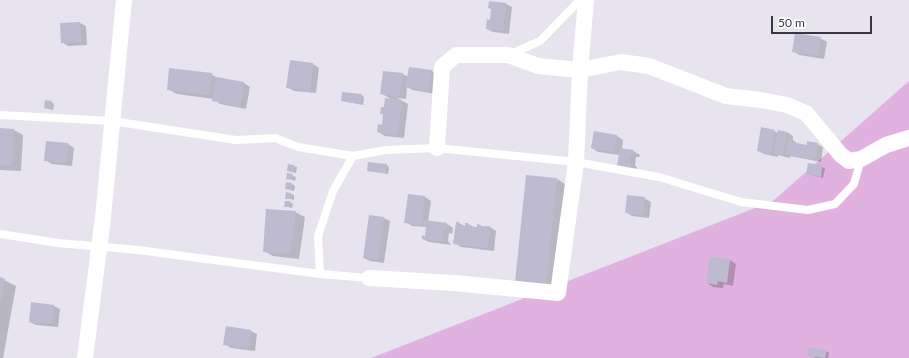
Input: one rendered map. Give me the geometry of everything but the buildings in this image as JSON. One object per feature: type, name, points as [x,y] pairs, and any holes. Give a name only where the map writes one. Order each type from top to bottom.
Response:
[{"type":"street","points":[[85,358],[99,247],[124,0]]},
{"type":"street","points":[[369,278],[454,283],[558,293],[576,162],[580,70],[586,0]]},
{"type":"street","points":[[437,148],[442,67],[456,55],[508,56],[538,66],[580,70],[621,62],[649,66],[726,96],[787,105],[806,113],[841,155],[849,161],[860,158],[886,145],[909,138]]},
{"type":"lane","points":[[508,56],[540,41],[580,0]]},
{"type":"lane","points":[[0,115],[112,122],[236,140],[275,138],[298,147],[353,156],[386,150],[437,148],[576,162],[659,178],[741,202],[808,210],[835,204],[854,184],[860,158]]},
{"type":"lane","points":[[320,274],[318,236],[333,191],[353,156]]},
{"type":"lane","points":[[0,234],[58,243],[138,250],[320,274],[369,278]]},
{"type":"shaded area","points":[[909,81],[909,358],[371,358],[773,201]]}]
